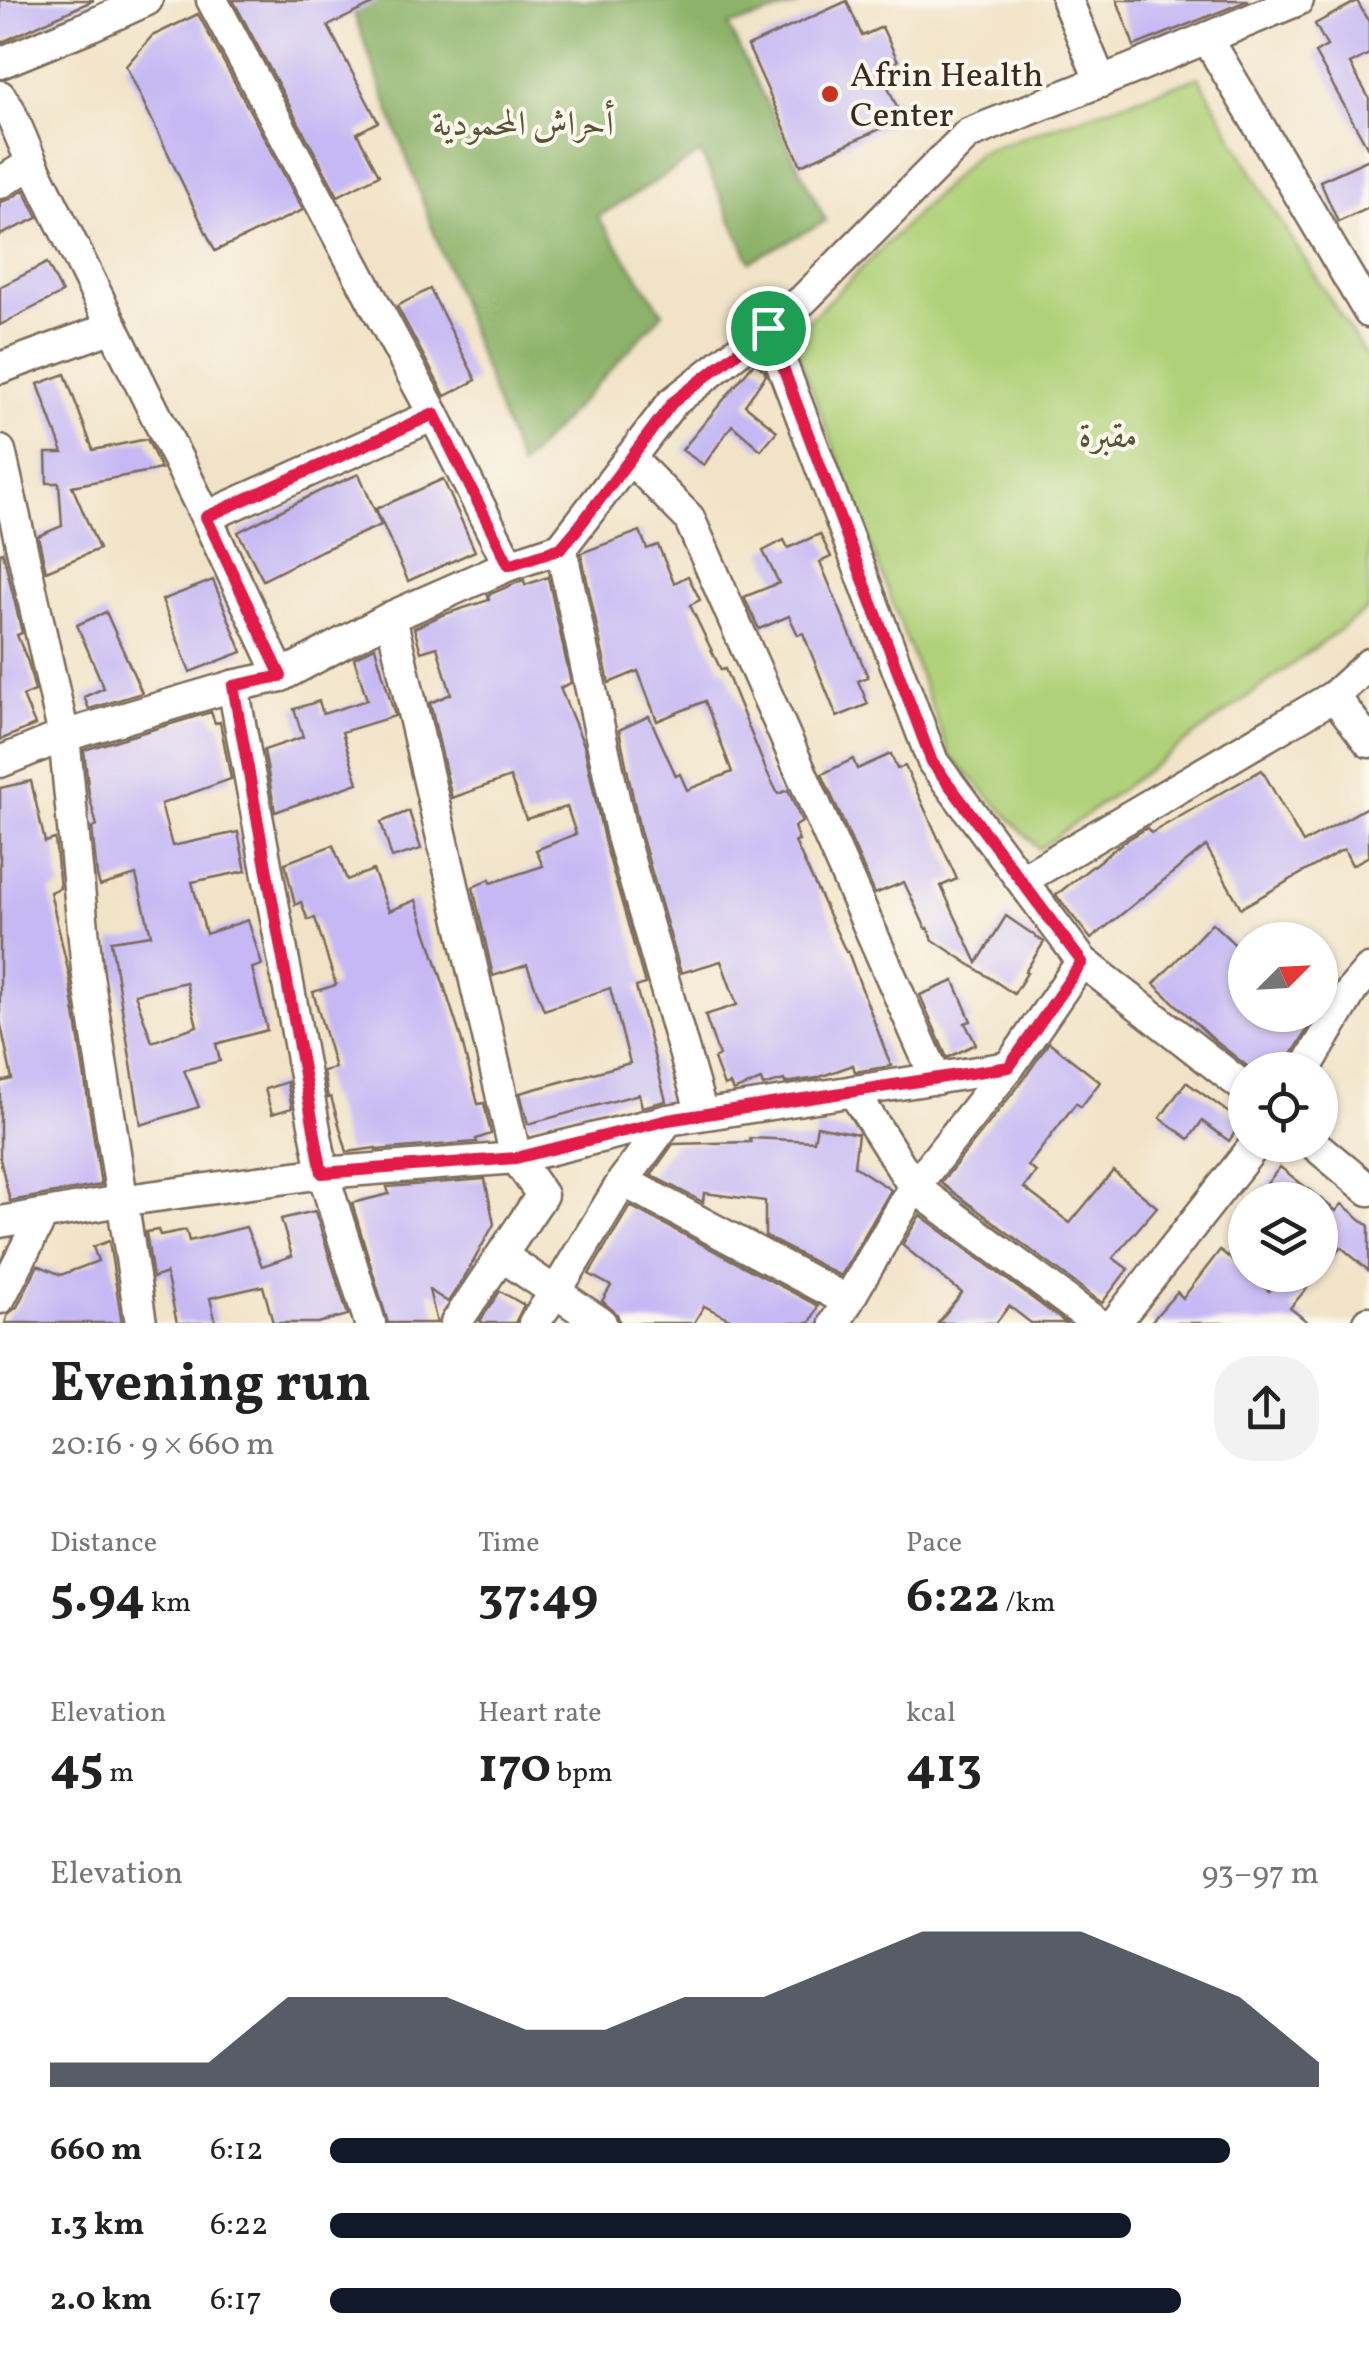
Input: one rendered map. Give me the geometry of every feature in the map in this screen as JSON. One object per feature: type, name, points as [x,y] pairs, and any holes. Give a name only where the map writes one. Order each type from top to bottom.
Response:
[{"type":"street","points":[[0,63],[147,0]]},
{"type":"street","points":[[212,0],[434,414],[509,565]]},
{"type":"street","points":[[1066,0],[1101,82]]},
{"type":"street","points":[[0,762],[64,736],[233,686],[281,676],[391,617],[509,565],[561,548],[672,403],[803,300],[968,134],[1298,0]]},
{"type":"street","points":[[1206,38],[1369,312]]},
{"type":"street","points":[[0,96],[281,676]]},
{"type":"street","points":[[0,183],[32,163]]},
{"type":"street","points":[[0,368],[113,327]]},
{"type":"street","points":[[768,328],[932,762],[1082,962],[1228,1075]]},
{"type":"street","points":[[206,517],[434,414]]},
{"type":"street","points":[[0,452],[9,529],[64,736],[87,970],[141,1323]]},
{"type":"street","points":[[630,458],[689,518],[936,1078]]},
{"type":"street","points":[[561,548],[622,836],[702,1114]]},
{"type":"street","points":[[391,617],[516,1158],[542,1195],[456,1323]]},
{"type":"street","points":[[1022,880],[1334,696],[1369,664]]},
{"type":"street","points":[[233,686],[322,1173],[370,1323]]},
{"type":"street","points":[[1334,696],[1369,742]]},
{"type":"street","points":[[623,1181],[841,1312],[914,1187],[1009,1067],[1082,962]]},
{"type":"street","points":[[1316,1052],[1352,990],[1369,970]]},
{"type":"street","points":[[0,1222],[120,1200],[322,1173],[516,1158],[668,1120],[1009,1067]]},
{"type":"street","points":[[853,1091],[914,1187],[1097,1323]]},
{"type":"street","points":[[534,1323],[623,1181],[668,1120]]},
{"type":"street","points":[[1115,1323],[1242,1162]]},
{"type":"street","points":[[1335,1162],[1369,1190]]},
{"type":"street","points":[[0,1298],[42,1216]]},
{"type":"street","points":[[502,1256],[601,1323]]},
{"type":"green space","name":"أحراش المحمودية","points":[[349,0],[802,0],[796,6],[728,26],[826,221],[750,261],[701,153],[598,217],[663,313],[520,467]]},
{"type":"green space","name":"مقبرة","points":[[1199,77],[1276,214],[1369,361],[1369,608],[1039,849],[950,755],[792,337],[979,152]]},
{"type":"building","points":[[0,0],[94,0],[0,43]]},
{"type":"building","points":[[233,0],[381,0],[328,26],[378,122],[357,133],[379,175],[338,196]]},
{"type":"building","points":[[1117,0],[1249,0],[1134,46]]},
{"type":"building","name":"Afrin Health Center","points":[[847,1],[862,36],[882,27],[898,61],[880,69],[902,119],[801,165],[748,46]]},
{"type":"building","points":[[1357,1],[1369,22],[1369,54],[1350,64],[1369,98],[1369,150],[1315,53],[1327,46],[1315,24]]},
{"type":"building","points":[[198,14],[303,210],[215,251],[126,66],[152,36]]},
{"type":"building","points":[[1369,159],[1369,208],[1338,222],[1320,181]]},
{"type":"building","points":[[24,190],[38,218],[0,235],[0,202]]},
{"type":"building","points":[[47,263],[62,293],[0,325],[0,287]]},
{"type":"building","points":[[430,289],[476,380],[445,396],[397,306]]},
{"type":"building","points":[[754,363],[766,375],[745,405],[777,431],[761,450],[732,425],[704,465],[682,450]]},
{"type":"building","points":[[65,374],[93,450],[147,439],[161,469],[72,486],[99,549],[46,571],[38,536],[62,526],[59,483],[47,483],[46,453],[63,453],[38,384]]},
{"type":"building","points":[[359,474],[381,525],[263,580],[238,532]]},
{"type":"building","points":[[443,479],[475,551],[408,581],[376,509]]},
{"type":"building","points":[[640,531],[647,549],[658,545],[674,583],[688,576],[700,600],[690,605],[721,670],[725,669],[778,794],[788,790],[802,822],[794,827],[799,841],[795,842],[848,952],[891,1066],[855,1072],[853,1065],[817,1078],[763,1086],[761,1080],[733,1091],[730,1084],[724,1086],[705,1015],[737,1005],[721,961],[681,973],[640,831],[619,730],[649,716],[676,776],[680,774],[687,790],[732,772],[705,701],[657,721],[638,671],[609,683],[581,553]]},
{"type":"building","points":[[820,534],[831,557],[820,562],[868,677],[858,681],[868,704],[837,717],[803,633],[798,635],[789,616],[759,629],[744,597],[779,583],[763,551],[784,540],[788,548]]},
{"type":"building","points":[[3,552],[22,633],[17,635],[35,691],[23,696],[35,725],[0,740],[0,553]]},
{"type":"building","points":[[548,577],[571,683],[560,688],[584,745],[604,840],[645,984],[636,987],[666,1101],[642,1107],[639,1094],[528,1124],[520,1093],[630,1063],[610,988],[544,1010],[527,965],[493,976],[473,887],[543,866],[536,850],[576,834],[567,807],[526,819],[510,777],[452,798],[430,703],[451,694],[437,647],[421,652],[414,628],[489,600],[488,595],[516,583],[524,580],[525,585]]},
{"type":"building","points":[[213,580],[242,652],[190,672],[162,600]]},
{"type":"building","points":[[106,612],[142,693],[89,709],[84,697],[104,688],[77,625]]},
{"type":"building","points":[[375,647],[395,716],[342,732],[358,783],[275,812],[264,750],[303,737],[294,709],[319,701],[323,714],[367,700],[354,658]]},
{"type":"building","points":[[211,712],[215,723],[220,722],[231,779],[161,804],[172,846],[238,832],[246,871],[192,882],[206,934],[248,920],[262,965],[252,968],[267,1030],[216,1044],[220,1061],[184,1070],[199,1107],[141,1125],[111,941],[151,935],[136,875],[100,886],[92,828],[97,826],[84,750]],"holes":[[[186,982],[197,1026],[152,1042],[135,994]]]},
{"type":"building","points":[[891,754],[897,769],[905,766],[957,879],[941,886],[977,963],[1006,916],[1044,942],[1014,994],[933,940],[904,882],[875,894],[822,774],[853,759],[857,769]]},
{"type":"building","points":[[1262,770],[1303,843],[1369,806],[1369,856],[1352,865],[1344,849],[1241,908],[1206,846],[1091,939],[1056,895],[1122,843],[1147,828],[1151,833]]},
{"type":"building","points":[[31,781],[45,842],[55,839],[60,888],[50,892],[69,974],[101,1185],[10,1201],[0,1159],[0,1082],[12,1079],[0,1020],[0,788]]},
{"type":"building","points":[[409,811],[421,849],[392,858],[381,822]]},
{"type":"building","points":[[333,845],[347,880],[373,870],[389,911],[416,900],[478,1104],[484,1103],[491,1134],[476,1139],[477,1142],[347,1152],[331,1097],[328,1098],[323,1071],[335,1068],[313,992],[336,985],[315,918],[308,920],[301,902],[295,905],[285,863]]},
{"type":"building","points":[[1212,923],[1228,938],[1228,1032],[1306,1032],[1294,1052],[1229,1052],[1154,984]]},
{"type":"building","points":[[954,981],[971,1021],[965,1023],[976,1044],[947,1058],[920,995]]},
{"type":"building","points":[[1049,1042],[1100,1082],[1081,1107],[1076,1103],[1028,1166],[1036,1172],[1024,1188],[1070,1223],[1113,1171],[1157,1207],[1113,1258],[1128,1269],[1102,1303],[941,1183]]},
{"type":"building","points":[[287,1082],[292,1108],[272,1114],[265,1089]]},
{"type":"building","points":[[1186,1082],[1228,1112],[1228,1140],[1202,1121],[1189,1139],[1160,1118]]},
{"type":"building","points":[[817,1126],[858,1134],[854,1166],[891,1190],[841,1276],[765,1236],[765,1201],[704,1193],[703,1202],[651,1175],[673,1144],[751,1142],[750,1138],[814,1141]]},
{"type":"building","points":[[1280,1167],[1299,1182],[1268,1182]]},
{"type":"building","points":[[485,1179],[494,1224],[448,1302],[429,1290],[437,1323],[388,1323],[352,1203],[389,1194],[387,1187]]},
{"type":"building","points":[[1342,1204],[1369,1226],[1369,1271],[1341,1247],[1338,1251],[1338,1209]]},
{"type":"building","points":[[630,1206],[818,1306],[810,1323],[738,1323],[704,1306],[694,1323],[620,1323],[617,1314],[602,1301],[611,1286],[589,1274]]},
{"type":"building","points":[[315,1211],[348,1315],[318,1323],[273,1323],[263,1286],[210,1298],[216,1323],[177,1323],[166,1273],[153,1278],[146,1232],[158,1230],[160,1235],[186,1230],[189,1241],[246,1227],[262,1266],[292,1256],[281,1219]]},
{"type":"building","points":[[920,1215],[1066,1323],[1031,1323],[1009,1306],[996,1323],[938,1323],[962,1293],[902,1245]]},
{"type":"building","points":[[109,1241],[122,1323],[5,1323],[38,1265],[61,1275],[98,1261],[93,1247]]},
{"type":"building","points":[[1220,1250],[1228,1257],[1228,1292],[1304,1292],[1290,1308],[1309,1323],[1150,1323],[1177,1292],[1183,1298]]},
{"type":"building","points":[[500,1291],[524,1305],[515,1323],[480,1321]]},
{"type":"place","name":"Afrin Health Center","points":[[830,94]]},
{"type":"route","points":[[768,328],[932,762],[1082,962],[1009,1067],[668,1120],[516,1158],[322,1173],[233,686],[281,676],[206,517],[434,414],[509,565],[561,548],[672,403],[768,328]]}]
